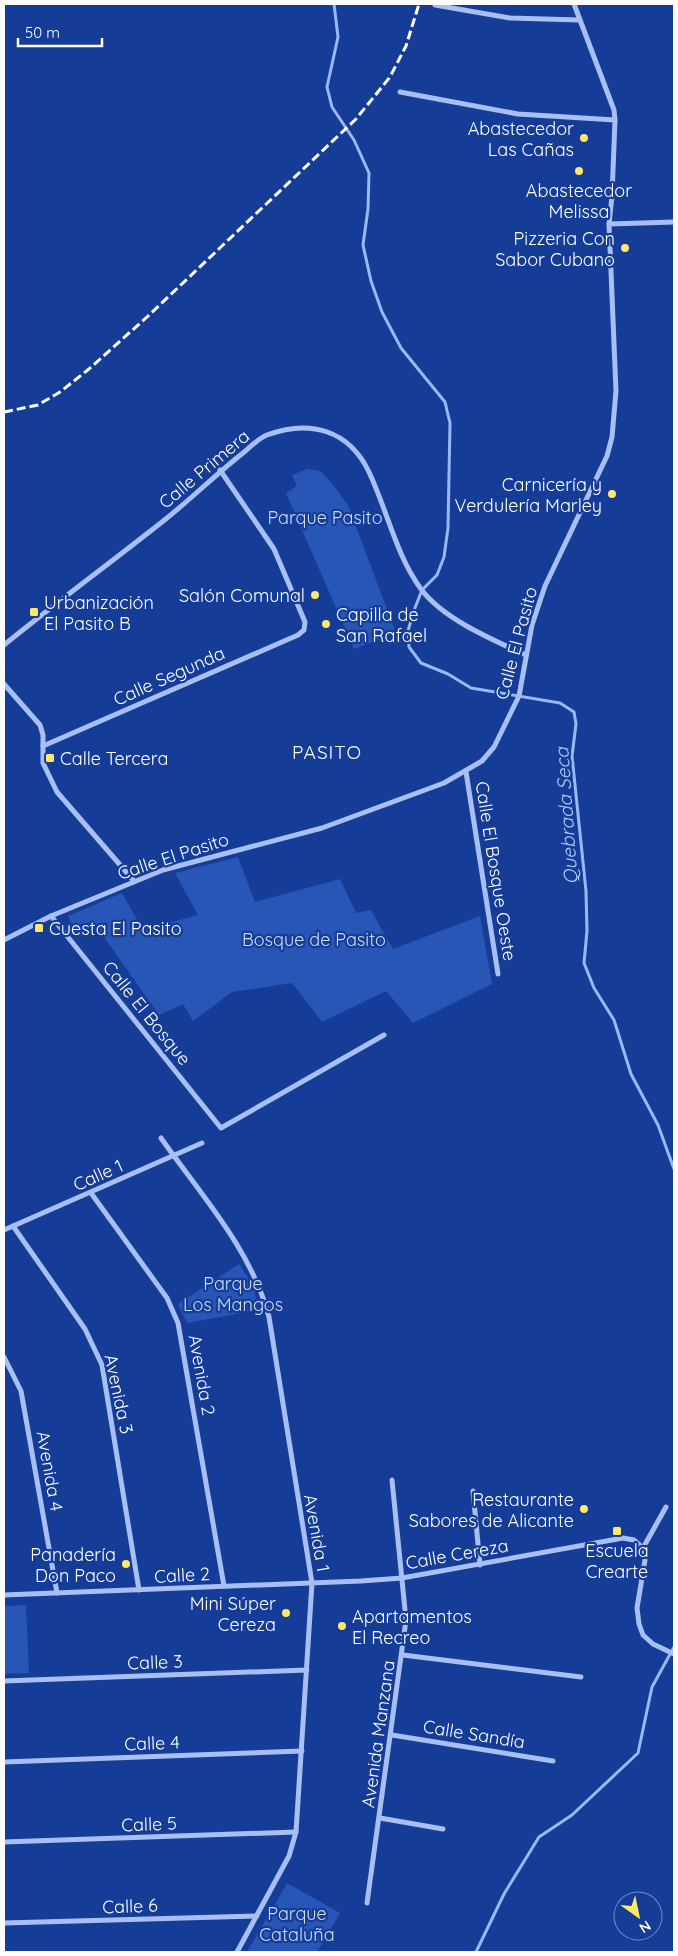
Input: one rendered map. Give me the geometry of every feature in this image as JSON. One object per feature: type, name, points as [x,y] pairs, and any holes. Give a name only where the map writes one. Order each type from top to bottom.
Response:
[{"type":"street","name":"Calle El Pasito","points":[[4,940],[52,916],[177,865],[322,828],[444,783],[466,772],[482,761],[494,747],[519,696],[532,625],[545,586],[607,456],[612,437],[616,391],[609,224],[615,120],[614,110],[578,20],[574,4]]},
{"type":"street","points":[[435,5],[510,18],[578,20]]},
{"type":"street","points":[[400,92],[518,114],[615,120]]},
{"type":"street","points":[[609,224],[674,222]]},
{"type":"street","name":"Calle Primera","points":[[4,645],[163,521],[220,470],[266,435],[297,428],[327,431],[347,441],[359,454],[368,471],[402,554],[416,580],[430,598],[473,629],[526,655]]},
{"type":"street","name":"Calle Segunda","points":[[43,746],[298,635],[304,630],[306,622],[274,549],[220,470]]},
{"type":"street","points":[[4,684],[40,724],[43,763],[57,792],[134,881]]},
{"type":"street","name":"Calle El Bosque Oeste","points":[[466,772],[498,974]]},
{"type":"street","name":"Calle El Bosque","points":[[52,916],[221,1128],[384,1035]]},
{"type":"street","name":"Avenida 1","points":[[161,1138],[240,1249],[262,1290],[269,1318],[312,1583],[296,1832],[289,1856],[237,1952]]},
{"type":"street","name":"Calle 1","points":[[4,1230],[202,1143]]},
{"type":"street","name":"Avenida 2","points":[[91,1192],[166,1298],[178,1323],[224,1586]]},
{"type":"street","name":"Avenida 3","points":[[13,1226],[85,1329],[102,1365],[139,1590]]},
{"type":"street","name":"Avenida 4","points":[[4,1357],[16,1377],[21,1391],[57,1593]]},
{"type":"street","name":"Avenida Manzana","points":[[367,1903],[392,1735],[406,1620],[392,1480]]},
{"type":"street","points":[[473,1491],[480,1565]]},
{"type":"street","points":[[666,1507],[643,1548],[645,1560],[637,1608],[639,1624],[647,1639],[674,1654]]},
{"type":"street","name":"Calle Cereza","points":[[361,1581],[402,1578],[623,1538],[634,1540],[643,1548]]},
{"type":"street","name":"Calle 2","points":[[4,1595],[361,1581]]},
{"type":"street","points":[[403,1655],[580,1677]]},
{"type":"street","name":"Calle 3","points":[[4,1681],[307,1670]]},
{"type":"street","name":"Calle Sandía","points":[[392,1735],[553,1761]]},
{"type":"street","name":"Calle 4","points":[[4,1762],[302,1751]]},
{"type":"street","points":[[380,1818],[443,1829]]},
{"type":"street","name":"Calle 5","points":[[4,1842],[296,1832]]},
{"type":"street","name":"Calle 6","points":[[4,1923],[257,1916]]},
{"type":"green space","name":"Parque Pasito","points":[[307,469],[320,471],[348,505],[396,633],[354,649],[286,493],[297,486],[292,475]]},
{"type":"green space","name":"Bosque de Pasito","points":[[238,857],[255,902],[340,879],[356,913],[371,910],[393,949],[480,916],[492,984],[413,1023],[386,991],[322,1022],[292,983],[232,992],[193,1021],[183,1004],[159,1015],[97,927],[78,938],[68,916],[122,893],[143,930],[198,915],[175,873]]},
{"type":"green space","name":"Parque Los Mangos","points":[[239,1264],[254,1287],[258,1310],[187,1323],[178,1304]]},
{"type":"green space","points":[[26,1605],[29,1673],[4,1674],[4,1606]]},
{"type":"green space","name":"Parque Cataluña","points":[[287,1883],[340,1913],[317,1952],[247,1952]]},
{"type":"waterway","name":"Quebrada Seca","points":[[334,4],[338,37],[327,87],[332,107],[354,140],[369,173],[368,209],[363,245],[371,281],[382,312],[401,348],[445,402],[450,423],[448,528],[444,557],[437,575],[422,590],[413,613],[408,631],[409,647],[421,663],[448,674],[471,688],[560,703],[574,712],[576,724],[572,756],[586,891],[587,931],[584,963],[594,988],[614,1020],[631,1074],[658,1125],[674,1169]]},
{"type":"waterway","name":"Quebrada Seca","points":[[476,1952],[504,1894],[539,1837],[572,1815],[638,1753],[652,1687],[674,1647]]},
{"type":"railway","points":[[4,412],[38,405],[60,392],[89,369],[147,317],[356,119],[390,77],[406,46],[419,4]]},
{"type":"place","name":"Abastecedor Las Cañas","points":[[584,138]]},
{"type":"place","name":"Abastecedor Melissa","points":[[579,171]]},
{"type":"place","name":"Pizzeria Con Sabor Cubano","points":[[625,248]]},
{"type":"place","name":"Carnicería y Verdulería Marley","points":[[612,494]]},
{"type":"place","name":"Salón Comunal","points":[[315,595]]},
{"type":"place","name":"Urbanización El Pasito B","points":[[34,612]]},
{"type":"place","name":"Capilla de San Rafael","points":[[326,624]]},
{"type":"place","name":"Calle Tercera","points":[[50,758]]},
{"type":"place","name":"Cuesta El Pasito","points":[[39,928]]},
{"type":"place","name":"Restaurante Sabores de Alicante","points":[[584,1509]]},
{"type":"place","name":"Escuela Crearte","points":[[617,1531]]},
{"type":"place","name":"Panadería Don Paco","points":[[126,1564]]},
{"type":"place","name":"Mini Súper Cereza","points":[[286,1613]]},
{"type":"place","name":"Apartamentos El Recreo","points":[[342,1626]]},
{"type":"district","name":"PASITO","points":[[327,752]]}]
